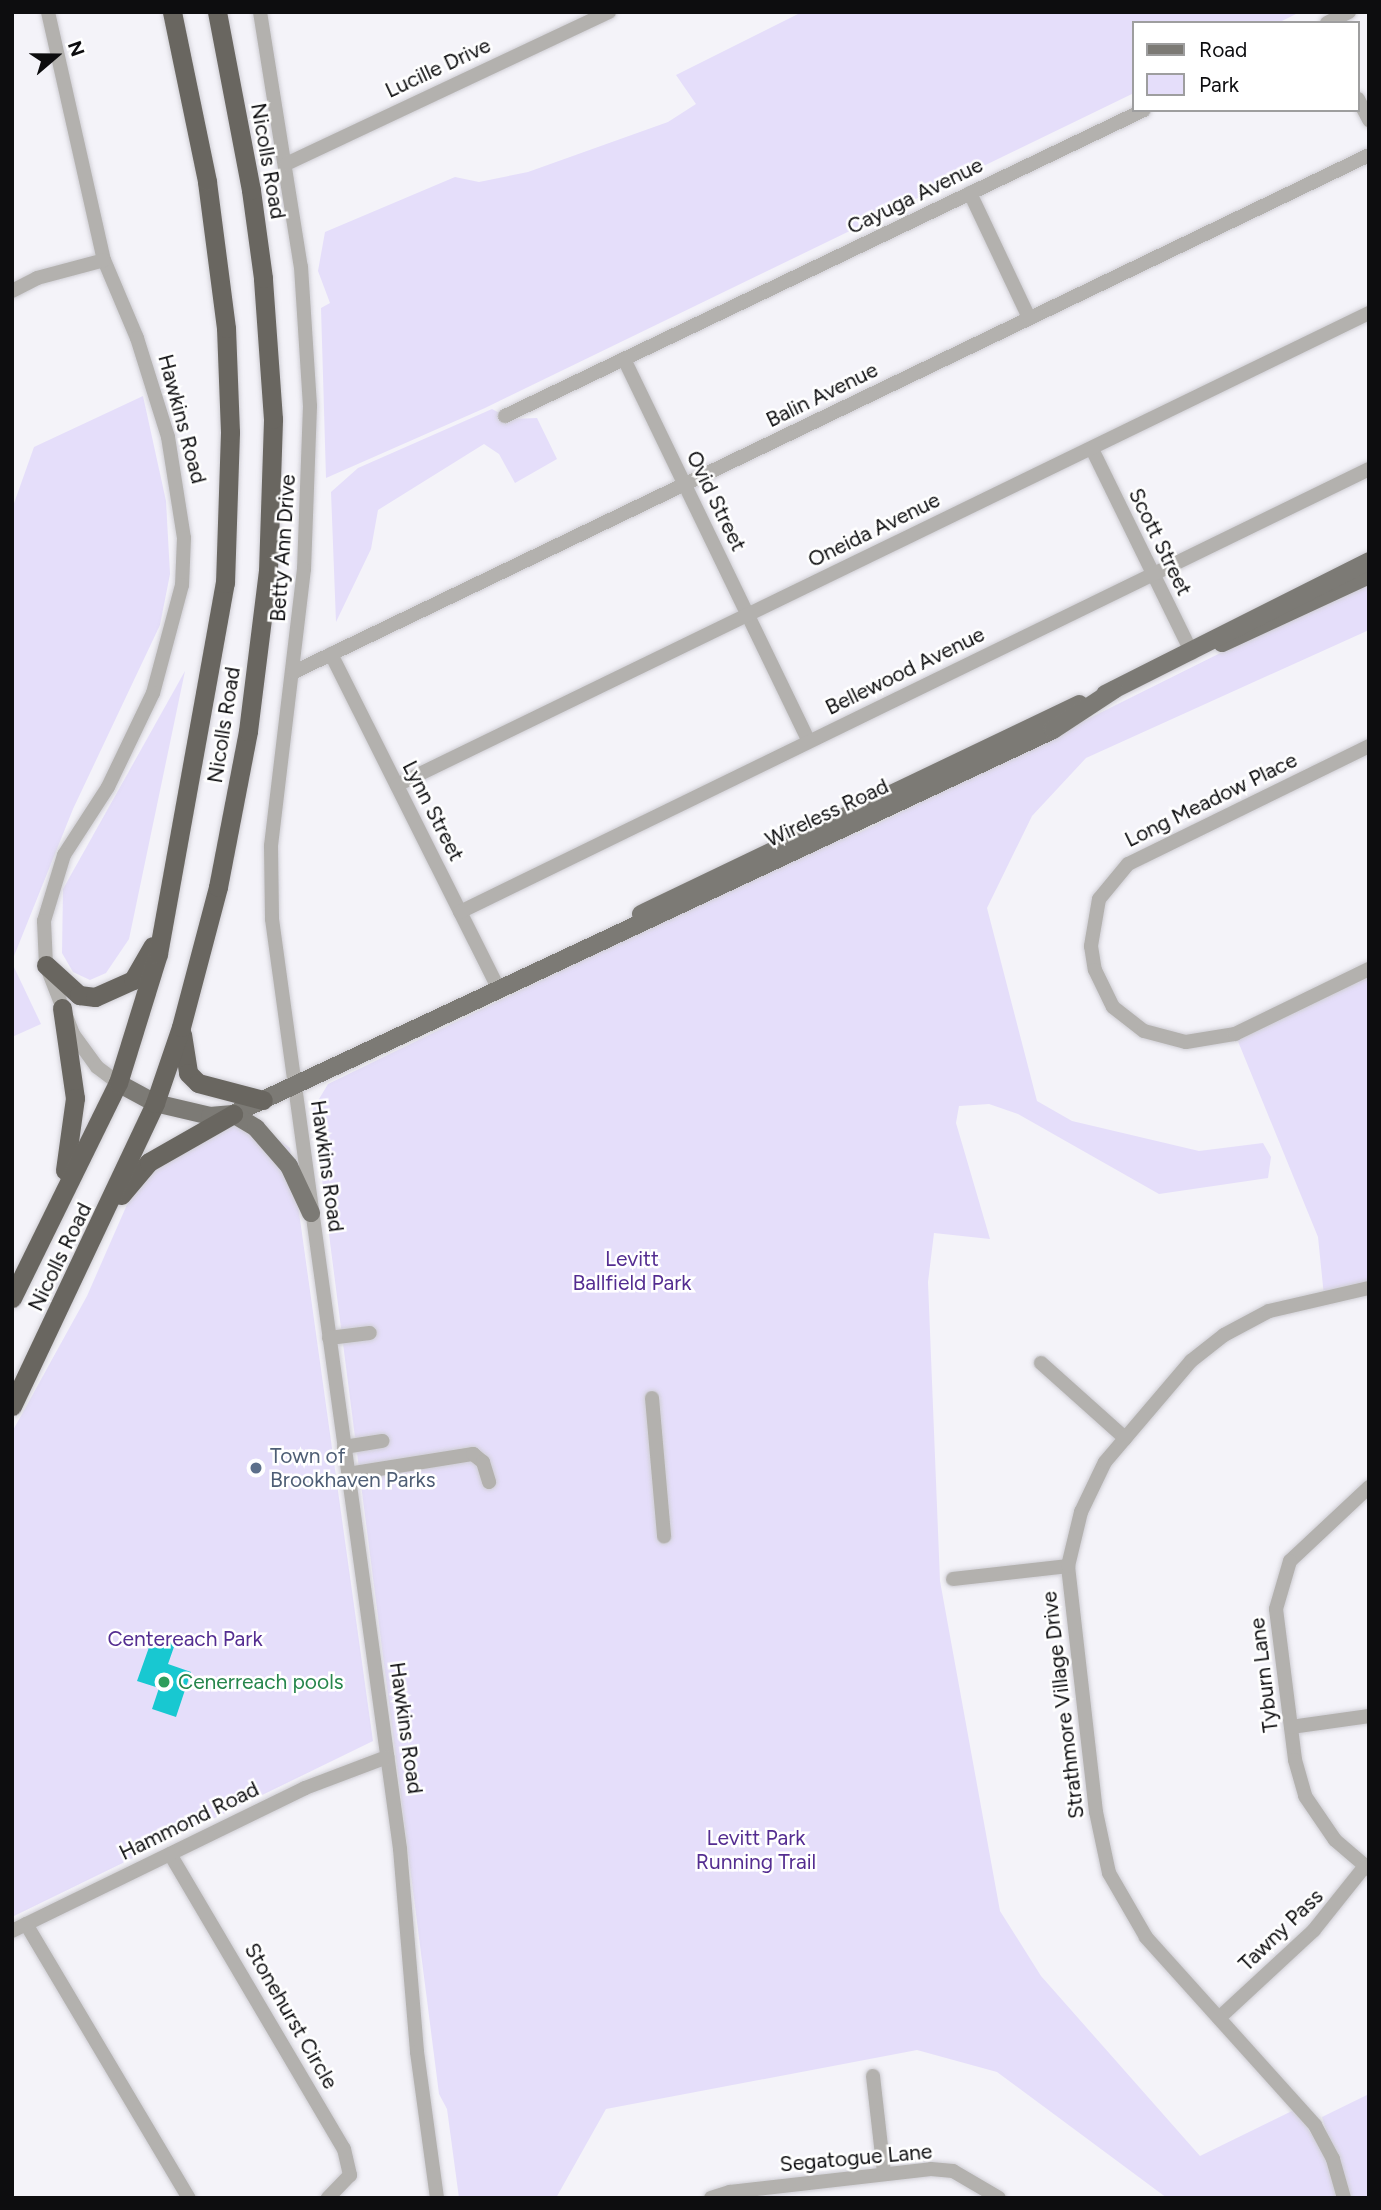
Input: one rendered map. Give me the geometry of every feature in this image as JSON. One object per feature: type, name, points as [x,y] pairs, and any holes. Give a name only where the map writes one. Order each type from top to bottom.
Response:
[{"type":"highway","name":"Nicolls Road","points":[[12,1298],[118,1083],[164,927],[212,678],[225,583],[230,492],[226,328],[207,181],[172,12]]},
{"type":"highway","name":"Nicolls Road","points":[[12,1406],[108,1209],[155,1103],[181,1027],[218,887],[240,770],[268,571],[273,419],[263,278],[217,12]]},
{"type":"highway","points":[[46,965],[79,995],[110,994],[133,979],[164,927]]},
{"type":"highway","points":[[58,1203],[71,1147],[75,1098],[62,1008]]},
{"type":"highway","points":[[181,1027],[183,1057],[188,1073],[198,1083],[264,1100]]},
{"type":"highway","points":[[108,1209],[149,1162],[233,1114]]},
{"type":"main road","name":"Wireless Road","points":[[1192,653],[1240,623],[1369,561]]},
{"type":"main road","name":"Wireless Road","points":[[293,1087],[1047,716],[1114,690],[1192,653],[1244,635],[1369,575]]},
{"type":"main road","name":"Hawkins Road","points":[[118,1083],[155,1103],[210,1116],[233,1114],[293,1087]]},
{"type":"main road","points":[[233,1114],[270,1141],[289,1166],[311,1213]]},
{"type":"street","name":"Hawkins Road","points":[[48,12],[104,260],[137,338],[168,437],[184,538],[182,586],[153,693],[134,738],[64,855],[44,920],[46,965],[72,1034],[97,1067],[118,1083]]},
{"type":"street","name":"Betty Ann Drive","points":[[260,12],[301,267],[310,405],[304,569],[270,876],[293,1087]]},
{"type":"street","name":"Lucille Drive","points":[[286,164],[609,12]]},
{"type":"street","points":[[1331,21],[1349,12]]},
{"type":"street","points":[[1360,103],[1369,120]]},
{"type":"street","name":"Cayuga Avenue","points":[[624,359],[1140,112]]},
{"type":"street","name":"Balin Avenue","points":[[294,672],[1369,155]]},
{"type":"street","points":[[970,193],[1029,318]]},
{"type":"street","points":[[12,291],[37,278],[104,260]]},
{"type":"street","name":"Oneida Avenue","points":[[397,785],[1369,313]]},
{"type":"street","points":[[505,416],[624,359]]},
{"type":"street","name":"Ovid Street","points":[[624,359],[809,741]]},
{"type":"street","name":"Scott Street","points":[[1092,449],[1192,653]]},
{"type":"street","name":"Bellewood Avenue","points":[[460,912],[1369,469]]},
{"type":"street","name":"Lynn Street","points":[[331,654],[498,988]]},
{"type":"street","name":"Long Meadow Place","points":[[1369,746],[1138,857],[1105,888],[1091,934],[1095,970],[1113,1007],[1144,1031],[1172,1040],[1236,1034],[1369,969]]},
{"type":"street","name":"Hawkins Road","points":[[293,1087],[387,1758],[417,2052],[438,2198]]},
{"type":"street","name":"Strathmore Village Drive","points":[[1344,2198],[1333,2160],[1315,2125],[1146,1937],[1109,1873],[1096,1812],[1068,1566],[1088,1497],[1105,1462],[1176,1375],[1231,1330],[1287,1304],[1369,1288]]},
{"type":"street","points":[[329,1338],[370,1333]]},
{"type":"street","points":[[1041,1363],[1125,1438]]},
{"type":"street","points":[[652,1398],[664,1536]]},
{"type":"street","points":[[344,1447],[383,1441]]},
{"type":"street","points":[[348,1474],[473,1454],[483,1462],[489,1482]]},
{"type":"street","name":"Tyburn Lane","points":[[1367,1868],[1335,1840],[1305,1796],[1291,1727],[1276,1609],[1280,1585],[1296,1554],[1369,1488]]},
{"type":"street","points":[[953,1579],[1068,1566]]},
{"type":"street","points":[[1291,1727],[1369,1716]]},
{"type":"street","name":"Hammond Road","points":[[19,1927],[325,1779],[387,1758]]},
{"type":"street","name":"Stonehurst Circle","points":[[170,1854],[344,2149],[351,2175],[328,2198]]},
{"type":"street","name":"Tawny Pass","points":[[1219,2018],[1314,1930],[1367,1868]]},
{"type":"street","points":[[19,1927],[189,2198]]},
{"type":"street","points":[[873,2076],[884,2174]]},
{"type":"street","name":"Segatogue Lane","points":[[711,2198],[788,2192],[884,2174],[953,2171],[999,2198]]},
{"type":"green space","points":[[802,12],[1300,12],[1282,21],[1132,21],[1132,94],[485,408],[326,478],[321,308],[330,303],[318,271],[325,232],[455,177],[479,182],[528,172],[668,122],[696,104],[676,75]]},
{"type":"green space","points":[[143,396],[166,501],[170,574],[160,625],[73,809],[12,961],[12,509],[34,447]]},
{"type":"green space","points":[[492,409],[511,419],[537,418],[557,459],[515,483],[499,454],[484,444],[378,510],[371,549],[336,622],[331,492],[358,468]]},
{"type":"green space","points":[[1369,579],[1369,630],[1086,758],[1032,816],[987,908],[1037,1101],[1072,1121],[1199,1151],[1263,1143],[1271,1157],[1268,1178],[1159,1194],[1018,1114],[989,1104],[959,1106],[956,1123],[990,1239],[934,1233],[928,1282],[940,1581],[1000,1911],[1041,1976],[1200,2156],[1294,2110],[1326,2154],[1336,2197],[1167,2198],[997,2072],[917,2050],[606,2109],[556,2198],[459,2198],[447,2109],[439,2094],[313,1109],[328,1084],[854,828],[857,834]]},
{"type":"green space","points":[[185,671],[129,939],[106,973],[90,980],[73,972],[62,953],[63,889]]},
{"type":"green space","points":[[12,963],[41,1024],[12,1037]]},
{"type":"green space","points":[[1369,969],[1369,1288],[1324,1296],[1318,1237],[1235,1034]]},
{"type":"green space","name":"Centereach Park","points":[[244,1121],[262,1127],[290,1148],[373,1741],[12,1917],[12,1432],[87,1296],[136,1184],[196,1136]]},
{"type":"green space","points":[[1369,2094],[1369,2198],[1347,2198],[1322,2117]]},
{"type":"water","points":[[153,1636],[175,1644],[168,1664],[191,1672],[176,1717],[152,1709],[159,1688],[137,1681]]},
{"type":"place","name":"Town of Brookhaven Parks","points":[[256,1468]]},
{"type":"place","name":"Cenerreach pools","points":[[164,1682]]},
{"type":"park label","name":"Levitt Ballfield Park","points":[[632,1271]]},
{"type":"park label","name":"Levitt Park Running Trail","points":[[756,1850]]}]
